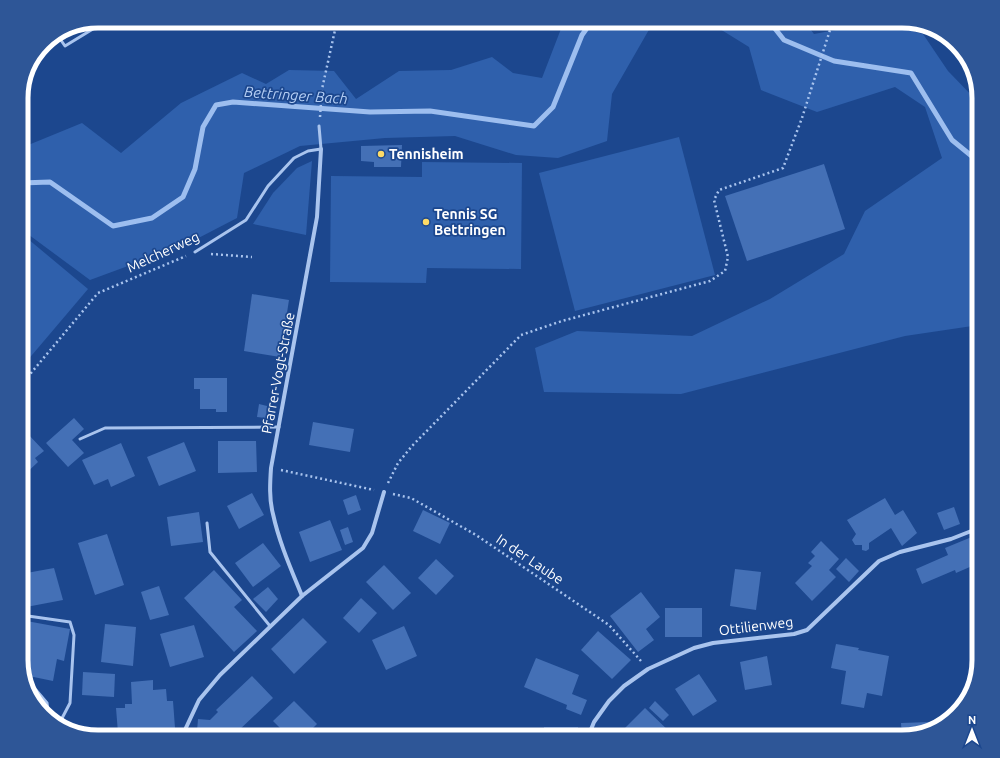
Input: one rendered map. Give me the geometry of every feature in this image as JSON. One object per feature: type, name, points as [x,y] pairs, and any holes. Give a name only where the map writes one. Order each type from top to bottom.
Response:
[{"type":"street","name":"Pfarrer-Vogt-Straße","points":[[302,596],[273,514],[270,491],[271,468],[317,217],[322,149]]},
{"type":"street","points":[[185,730],[199,700],[220,675],[302,596],[362,548],[372,532],[384,492]]},
{"type":"street","name":"Ottilienweg","points":[[591,730],[594,722],[609,701],[624,686],[648,669],[694,648],[713,643],[794,634],[807,630],[880,561],[900,552],[972,530]]},
{"type":"lane","points":[[60,39],[65,46],[95,28]]},
{"type":"lane","points":[[319,126],[322,149]]},
{"type":"lane","name":"Melcherweg","points":[[195,252],[246,220],[268,186],[294,158],[308,151],[322,149]]},
{"type":"lane","points":[[80,439],[105,428],[279,428]]},
{"type":"lane","points":[[207,523],[210,552],[270,626]]},
{"type":"lane","points":[[28,615],[70,622],[74,635],[70,703],[61,719]]},
{"type":"lane","points":[[34,690],[48,703],[48,709]]},
{"type":"path","points":[[319,126],[322,89],[335,28]]},
{"type":"path","points":[[384,492],[398,463],[412,446],[521,335],[562,321],[710,280],[725,271],[728,257],[714,200],[719,190],[783,168],[802,118],[830,30],[834,28]]},
{"type":"path","points":[[195,252],[252,257]]},
{"type":"path","name":"Melcherweg","points":[[28,376],[98,293],[195,252]]},
{"type":"path","name":"In der Laube","points":[[271,468],[411,498],[476,534],[609,624],[648,669]]},
{"type":"shaded area","points":[[561,28],[650,28],[612,94],[607,141],[558,158],[516,155],[455,136],[385,138],[300,146],[244,173],[237,218],[185,245],[90,280],[28,234],[28,145],[82,123],[121,153],[181,103],[242,73],[266,84],[289,70],[334,71],[356,99],[399,71],[451,70],[492,57],[513,73],[542,78]]},
{"type":"shaded area","points":[[718,28],[809,28],[814,34],[846,28],[901,28],[923,34],[948,71],[972,95],[972,326],[905,336],[681,394],[544,392],[535,348],[577,331],[692,336],[770,299],[844,254],[865,211],[942,158],[925,107],[895,87],[817,112],[761,90],[749,47]]},
{"type":"shaded area","points":[[679,137],[715,275],[575,311],[539,173]]},
{"type":"shaded area","points":[[312,161],[306,235],[253,224],[273,193],[297,168]]},
{"type":"shaded area","name":"Tennis SG Bettringen","points":[[422,162],[522,163],[521,269],[427,268],[426,283],[330,282],[331,176],[422,177]]},
{"type":"shaded area","points":[[28,239],[88,289],[28,360]]},
{"type":"building","name":"Tennisheim","points":[[402,145],[401,167],[374,167],[374,162],[361,161],[361,146]]},
{"type":"building","points":[[824,164],[845,229],[747,261],[725,196]]},
{"type":"building","points":[[252,294],[289,300],[280,357],[244,351]]},
{"type":"building","points":[[194,378],[227,378],[227,412],[216,412],[216,409],[200,409],[200,389],[194,389]]},
{"type":"building","points":[[259,404],[267,406],[266,418],[257,417]]},
{"type":"building","points":[[74,418],[84,429],[72,440],[84,453],[68,467],[46,443]]},
{"type":"building","points":[[313,422],[354,429],[350,452],[309,445]]},
{"type":"building","points":[[28,434],[44,451],[35,458],[38,462],[28,471]]},
{"type":"building","points":[[218,441],[256,441],[257,472],[218,473]]},
{"type":"building","points":[[184,442],[196,471],[159,486],[147,457]]},
{"type":"building","points":[[121,443],[135,476],[111,487],[108,479],[94,485],[82,460]]},
{"type":"building","points":[[252,493],[264,515],[239,529],[227,506]]},
{"type":"building","points":[[356,495],[361,510],[348,515],[343,500]]},
{"type":"building","points":[[885,498],[895,515],[903,510],[917,533],[902,546],[891,528],[869,543],[869,549],[866,551],[862,550],[862,545],[855,545],[852,540],[856,534],[847,520]]},
{"type":"building","points":[[954,507],[960,524],[944,530],[937,513]]},
{"type":"building","points":[[423,510],[450,523],[440,544],[413,531]]},
{"type":"building","points":[[199,512],[203,542],[171,546],[167,517]]},
{"type":"building","points":[[330,520],[342,550],[310,562],[299,532]]},
{"type":"building","points":[[348,527],[353,542],[345,545],[340,530]]},
{"type":"building","points":[[107,534],[124,585],[95,595],[78,543]]},
{"type":"building","points":[[972,537],[972,566],[956,573],[955,570],[922,584],[916,569],[948,555],[945,548]]},
{"type":"building","points":[[821,541],[839,559],[829,570],[836,577],[812,601],[795,583],[812,566],[808,563],[815,556],[811,552]]},
{"type":"building","points":[[263,543],[281,566],[253,587],[235,563]]},
{"type":"building","points":[[846,558],[859,571],[849,582],[836,569]]},
{"type":"building","points":[[436,559],[454,576],[436,595],[418,578]]},
{"type":"building","points":[[384,565],[411,593],[393,610],[366,582]]},
{"type":"building","points":[[54,568],[63,600],[28,607],[28,573]]},
{"type":"building","points":[[735,569],[761,572],[756,610],[730,606]]},
{"type":"building","points":[[214,570],[242,600],[234,607],[257,631],[234,652],[184,598]]},
{"type":"building","points":[[159,586],[169,615],[150,620],[141,592]]},
{"type":"building","points":[[268,587],[278,599],[266,612],[253,599]]},
{"type":"building","points":[[641,592],[660,617],[646,629],[654,640],[638,652],[610,616]]},
{"type":"building","points":[[361,598],[377,613],[359,633],[343,618]]},
{"type":"building","points":[[665,608],[702,608],[702,637],[665,637]]},
{"type":"building","points":[[303,618],[327,642],[294,674],[271,649]]},
{"type":"building","points":[[28,621],[70,629],[64,661],[57,659],[53,681],[30,676],[28,664]]},
{"type":"building","points":[[105,624],[136,627],[133,666],[101,662]]},
{"type":"building","points":[[194,625],[204,657],[170,667],[160,634]]},
{"type":"building","points":[[404,626],[417,656],[386,670],[372,640]]},
{"type":"building","points":[[598,631],[631,660],[612,679],[581,650]]},
{"type":"building","points":[[836,644],[889,656],[882,696],[867,693],[864,708],[841,704],[846,671],[831,668]]},
{"type":"building","points":[[767,656],[772,685],[745,690],[740,662]]},
{"type":"building","points":[[536,658],[579,675],[572,694],[587,700],[581,715],[566,709],[567,705],[524,687]]},
{"type":"building","points":[[83,672],[115,674],[114,697],[82,695]]},
{"type":"building","points":[[699,674],[717,701],[693,716],[675,689]]},
{"type":"building","points":[[252,676],[273,698],[239,730],[197,730],[198,719],[210,720],[218,712],[216,710]]},
{"type":"building","points":[[153,680],[153,690],[166,689],[167,701],[173,701],[175,728],[152,730],[118,730],[116,708],[125,708],[125,704],[132,704],[131,682]]},
{"type":"building","points":[[294,701],[317,724],[311,730],[282,730],[273,721]]},
{"type":"building","points":[[655,701],[669,715],[663,721],[649,708]]},
{"type":"building","points":[[645,708],[668,730],[623,730]]},
{"type":"building","points":[[930,722],[930,724],[915,729],[902,730],[901,723]]},
{"type":"building","points":[[544,727],[578,727],[578,730],[544,730]]},
{"type":"building","points":[[410,728],[426,728],[426,730],[410,730]]},
{"type":"waterway","name":"Bettringer Bach","points":[[28,183],[50,182],[113,226],[152,218],[183,197],[195,169],[203,127],[216,105],[233,102],[370,112],[430,111],[534,126],[553,107],[582,35],[587,28]]},
{"type":"waterway","name":"Bettringer Bach","points":[[775,28],[784,40],[834,61],[911,73],[952,140],[972,156]]},
{"type":"place","name":"Tennisheim","points":[[381,154]]},
{"type":"place","name":"Tennis SG Bettringen","points":[[426,222]]}]
